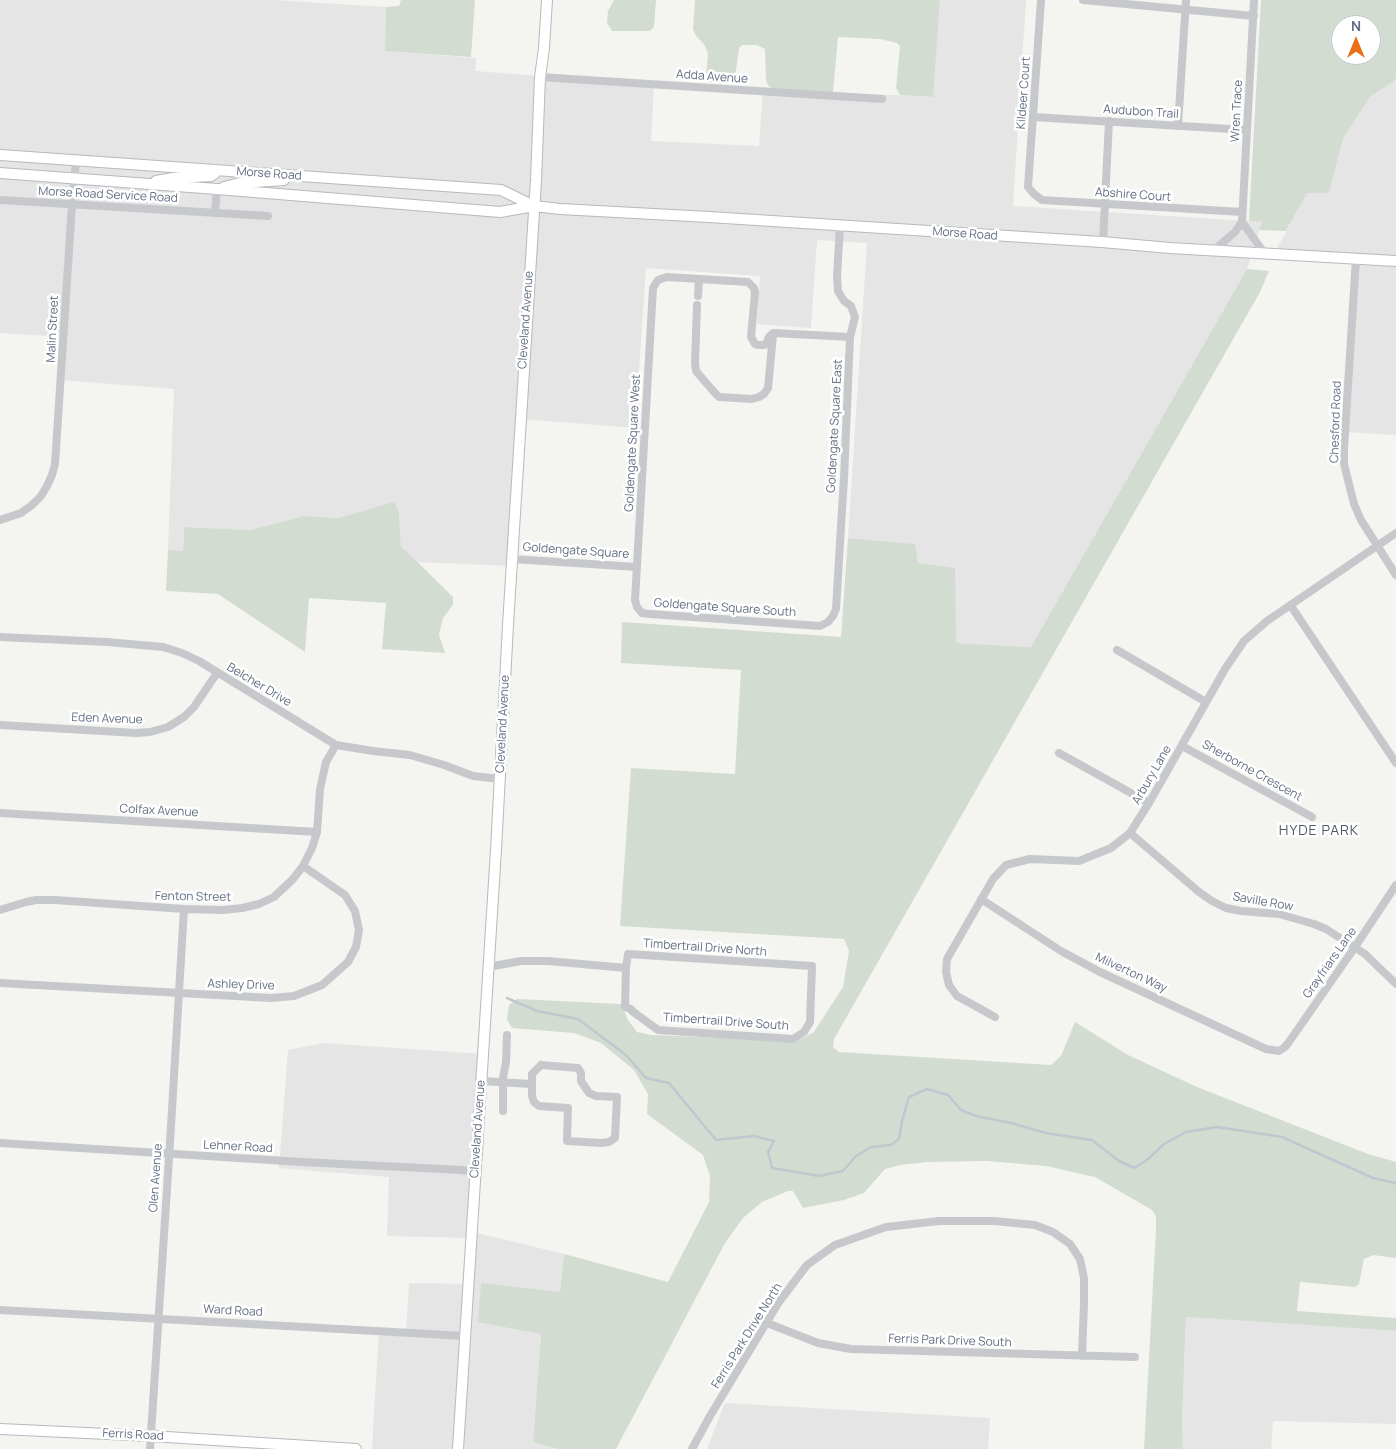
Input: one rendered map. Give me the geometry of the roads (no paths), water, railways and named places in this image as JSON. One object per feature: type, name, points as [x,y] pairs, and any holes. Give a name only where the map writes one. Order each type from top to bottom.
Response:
[{"type":"main road","name":"Cleveland Avenue","points":[[458,1449],[500,779],[540,77],[547,0]]},
{"type":"main road","name":"Morse Road","points":[[0,156],[501,190],[534,206]]},
{"type":"main road","points":[[143,184],[173,178],[211,176],[220,170]]},
{"type":"main road","name":"Morse Road","points":[[0,174],[75,178],[500,212],[534,206],[1104,242],[1213,251],[1396,261]]},
{"type":"main road","points":[[217,189],[240,183],[312,177]]},
{"type":"main road","name":"Ferris Road","points":[[0,1428],[356,1449]]},
{"type":"street","name":"Kildeer Court","points":[[1028,187],[1041,0]]},
{"type":"street","points":[[1083,0],[1254,16]]},
{"type":"street","points":[[1178,126],[1186,0]]},
{"type":"street","name":"Wren Trace","points":[[1242,222],[1254,0]]},
{"type":"street","name":"Adda Avenue","points":[[540,77],[882,99]]},
{"type":"street","name":"Audubon Trail","points":[[1034,117],[1247,130]]},
{"type":"street","points":[[1104,242],[1109,121]]},
{"type":"street","name":"Malin Street","points":[[0,520],[22,513],[41,496],[52,475],[55,464],[76,161]]},
{"type":"street","name":"Abshire Court","points":[[1028,187],[1042,200],[1242,212]]},
{"type":"street","points":[[214,213],[217,189]]},
{"type":"street","name":"Morse Road Service Road","points":[[0,200],[268,216]]},
{"type":"street","points":[[1213,251],[1235,232],[1242,222],[1265,254]]},
{"type":"street","name":"Goldengate Square East","points":[[820,626],[828,622],[836,609],[845,469],[850,336],[855,317],[851,306],[844,300],[838,290],[840,226]]},
{"type":"street","name":"Chesford Road","points":[[1356,258],[1344,464],[1354,504],[1361,520],[1396,575]]},
{"type":"street","name":"Goldengate Square West","points":[[636,600],[653,288],[658,280],[667,277],[699,279]]},
{"type":"street","points":[[698,296],[699,279],[748,282],[752,285],[755,293],[751,337],[755,344],[762,346],[765,345],[769,336],[773,333],[850,336]]},
{"type":"street","points":[[697,304],[696,371],[720,397],[752,400],[764,394],[768,388],[773,333]]},
{"type":"street","name":"Arbury Lane","points":[[995,1017],[957,996],[949,985],[946,972],[947,959],[993,879],[1006,865],[1030,859],[1079,861],[1111,848],[1130,833],[1149,804],[1225,669],[1244,642],[1267,621],[1396,533]]},
{"type":"street","name":"Goldengate Square","points":[[512,558],[638,567]]},
{"type":"street","name":"Goldengate Square South","points":[[636,600],[637,607],[642,613],[820,626]]},
{"type":"street","points":[[1290,606],[1396,763]]},
{"type":"street","name":"Belcher Drive","points":[[0,637],[163,647],[199,661],[336,745],[410,755],[473,776],[500,779]]},
{"type":"street","points":[[1117,650],[1206,702]]},
{"type":"street","name":"Eden Avenue","points":[[0,725],[136,734],[150,732],[168,727],[184,717],[194,707],[217,673]]},
{"type":"street","name":"Fenton Street","points":[[0,910],[26,902],[55,900],[223,910],[259,904],[274,897],[303,866],[312,848],[317,832],[320,789],[326,762],[336,745]]},
{"type":"street","name":"Sherborne Crescent","points":[[1182,746],[1312,817]]},
{"type":"street","points":[[1060,753],[1149,804]]},
{"type":"street","name":"Colfax Avenue","points":[[0,813],[317,832]]},
{"type":"street","name":"Saville Row","points":[[1130,833],[1212,901],[1226,908],[1279,914],[1314,924],[1355,947],[1376,963],[1396,984]]},
{"type":"street","name":"Ashley Drive","points":[[0,983],[271,998],[294,996],[322,985],[348,962],[356,947],[359,930],[355,911],[345,896],[303,866]]},
{"type":"street","name":"Grayfriars Lane","points":[[1279,1051],[1285,1047],[1396,885]]},
{"type":"street","name":"Milverton Way","points":[[981,899],[1061,951],[1100,972],[1266,1049],[1279,1051]]},
{"type":"street","name":"Olen Avenue","points":[[150,1449],[184,909]]},
{"type":"street","name":"Timbertrail Drive North","points":[[626,968],[628,954],[812,966],[810,1022],[807,1027]]},
{"type":"street","points":[[488,967],[521,961],[539,961],[626,968]]},
{"type":"street","name":"Timbertrail Drive South","points":[[626,968],[625,1007],[631,1008],[632,1011],[658,1030],[793,1038],[804,1032],[807,1027]]},
{"type":"street","points":[[502,1111],[507,1035]]},
{"type":"street","points":[[541,1065],[578,1068],[581,1073],[581,1082],[589,1093],[596,1096],[617,1097],[615,1138],[609,1142],[602,1143],[567,1142],[568,1108],[538,1106],[532,1096],[531,1084],[532,1074],[541,1065]]},
{"type":"street","points":[[481,1081],[531,1084]]},
{"type":"street","name":"Lehner Road","points":[[0,1143],[475,1172]]},
{"type":"street","name":"Ferris Park Drive North","points":[[692,1449],[715,1407],[768,1323],[779,1302],[807,1265],[835,1245],[886,1227],[938,1221],[994,1221],[1035,1225],[1054,1232],[1070,1244],[1080,1260],[1084,1278],[1082,1356]]},
{"type":"street","name":"Ward Road","points":[[0,1310],[465,1336]]},
{"type":"street","name":"Ferris Park Drive South","points":[[768,1323],[818,1343],[852,1349],[1135,1357]]},
{"type":"waterway","points":[[507,998],[537,1011],[578,1019],[626,1055],[646,1078],[669,1083],[716,1140],[754,1136],[774,1141],[768,1152],[772,1168],[819,1176],[843,1171],[856,1156],[871,1147],[891,1145],[899,1139],[909,1097],[927,1089],[948,1095],[961,1110],[976,1116],[1046,1133],[1092,1140],[1119,1161],[1134,1168],[1147,1160],[1164,1144],[1186,1132],[1217,1127],[1282,1137],[1373,1178],[1396,1183]]},
{"type":"district","name":"HYDE PARK","points":[[1319,831]]}]
